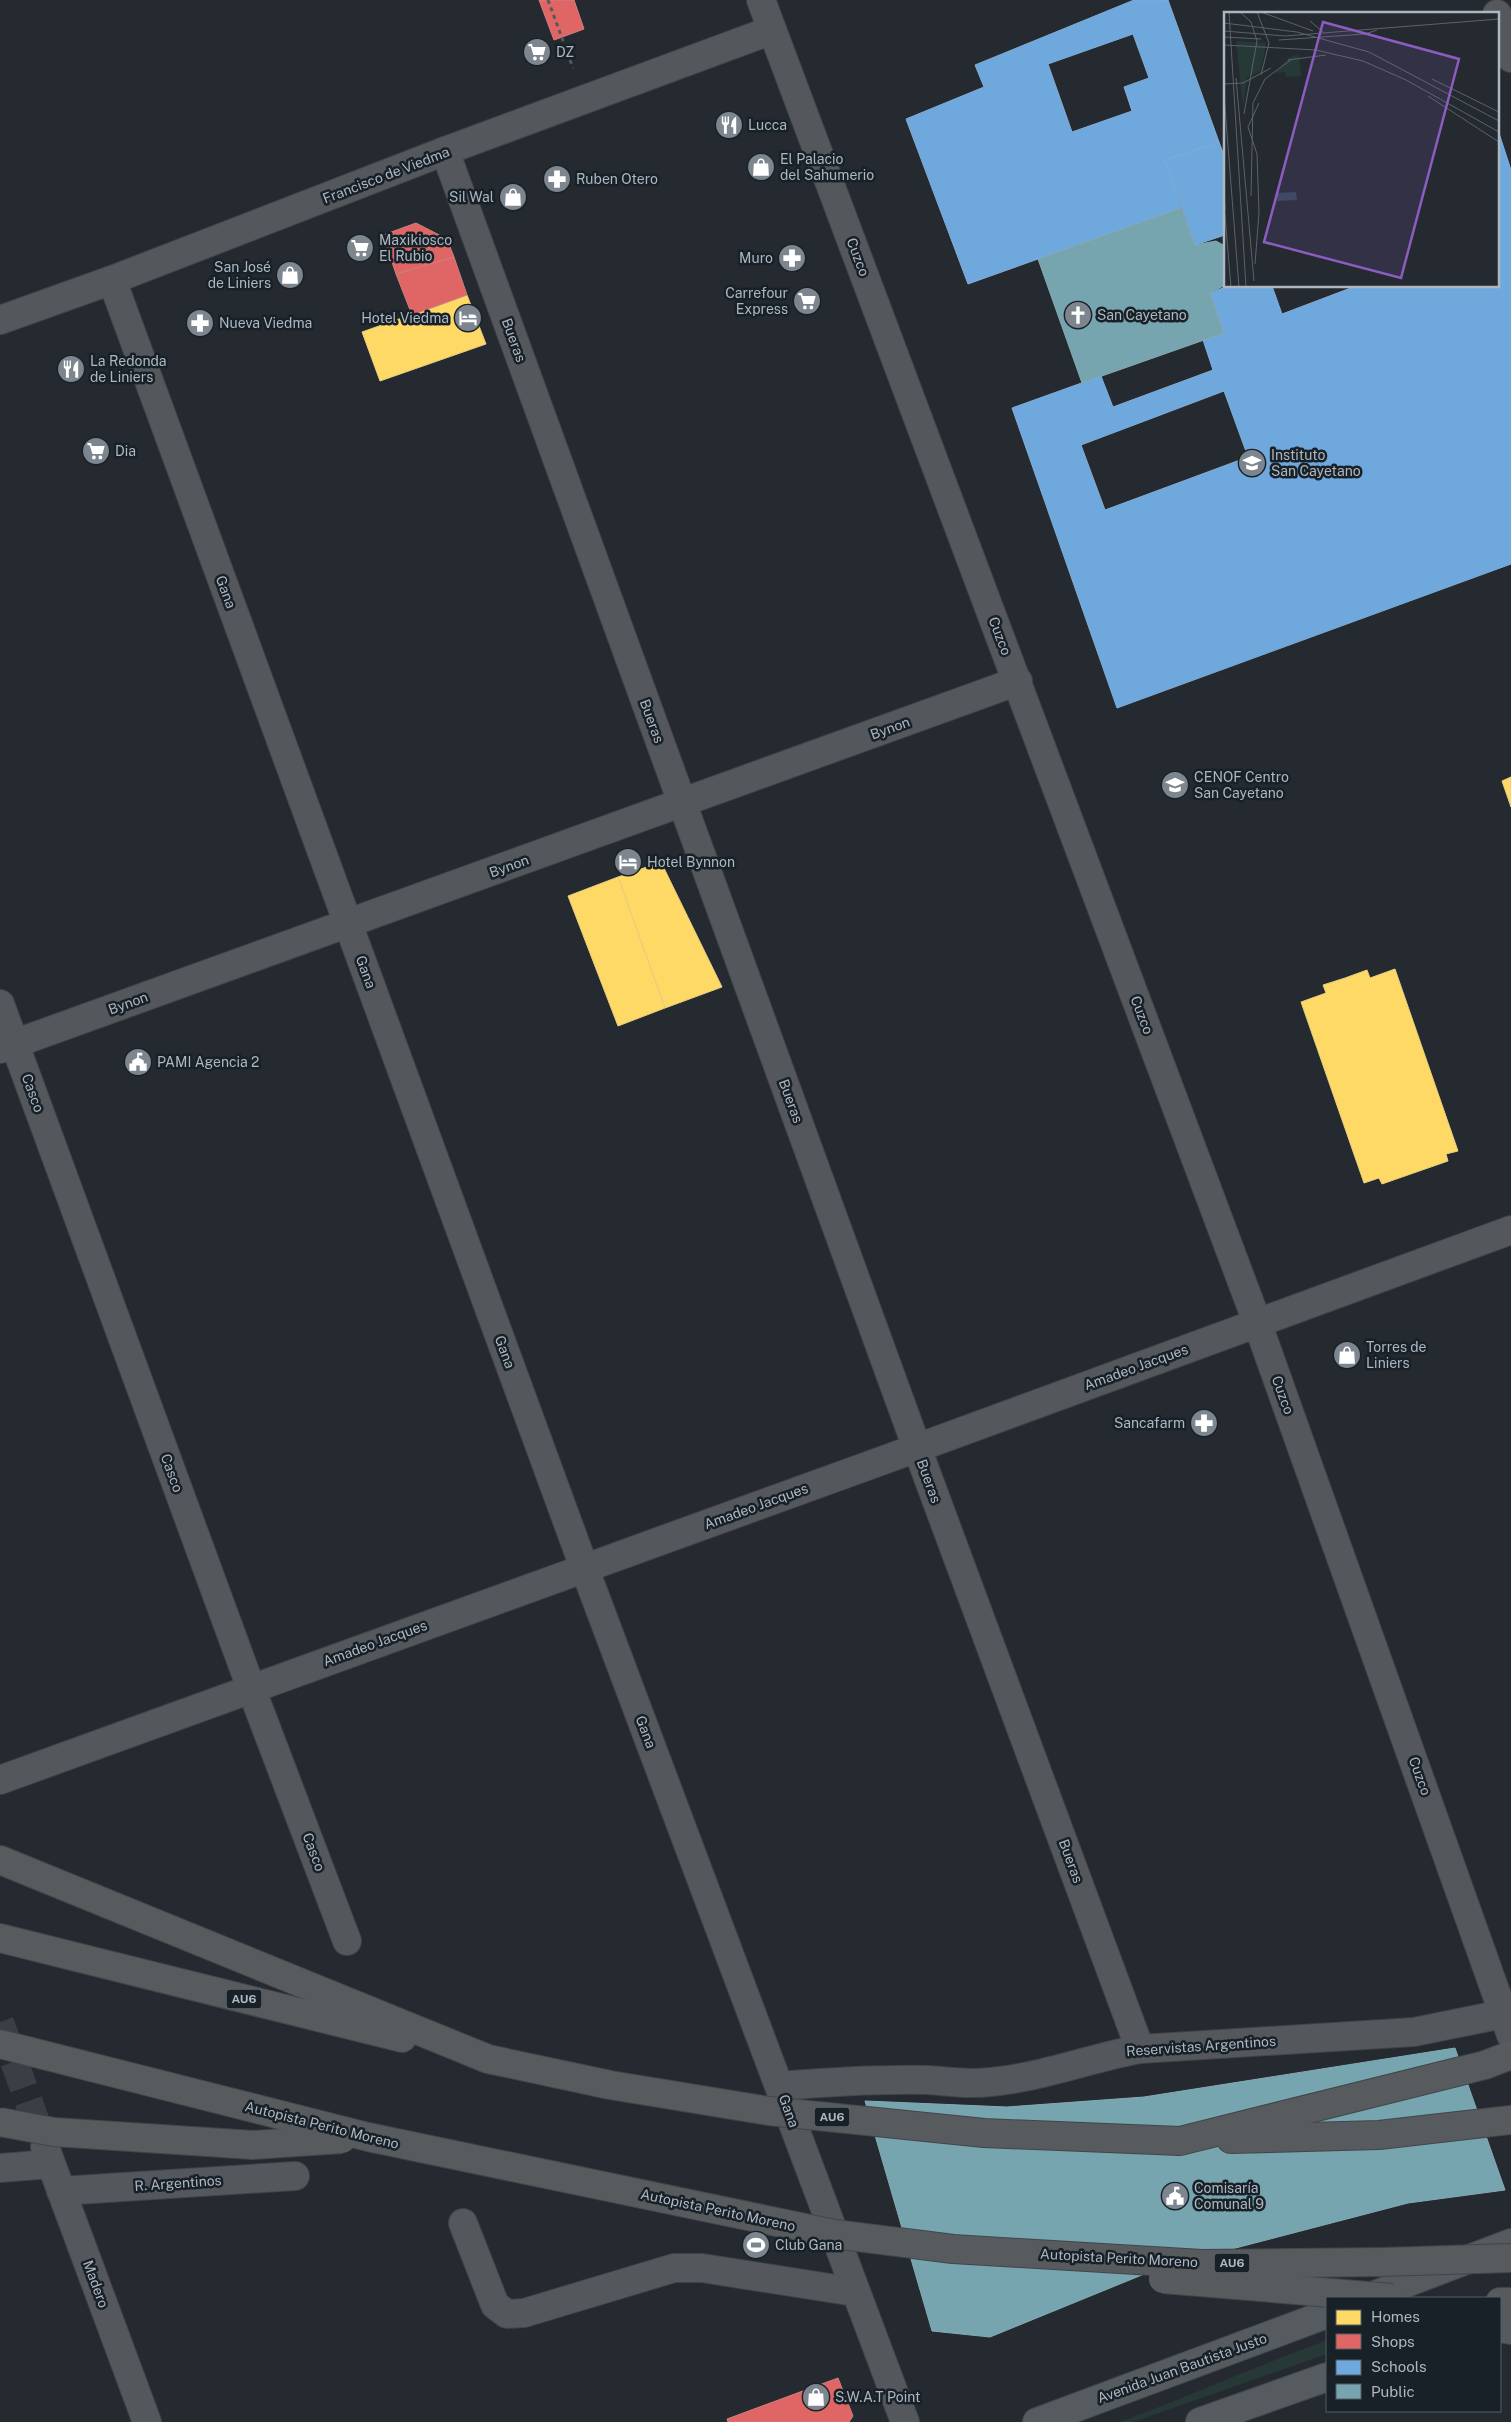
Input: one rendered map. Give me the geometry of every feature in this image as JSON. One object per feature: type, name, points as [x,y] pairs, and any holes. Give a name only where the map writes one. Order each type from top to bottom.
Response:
[{"type":"highway","points":[[0,1860],[488,2059]]},
{"type":"highway","name":"AU6","points":[[0,1938],[488,2059],[610,2085],[768,2111],[984,2133],[1180,2141],[1379,2135],[1511,2120]]},
{"type":"highway","name":"Autopista Perito Moreno","points":[[0,2044],[368,2137],[834,2234],[954,2249],[1202,2264],[1383,2262],[1511,2258]]},
{"type":"highway","points":[[1180,2141],[1485,2064],[1511,2055]]},
{"type":"highway","points":[[0,2122],[54,2132],[253,2145],[368,2137]]},
{"type":"highway","points":[[954,2249],[1168,2280],[1380,2297]]},
{"type":"main road","points":[[1370,2297],[1511,2243]]},
{"type":"main road","name":"Avenida Juan Bautista Justo","points":[[1036,2422],[1326,2314]]},
{"type":"main road","points":[[1200,2422],[1326,2377]]},
{"type":"street","name":"Cuzco","points":[[761,0],[1257,1322],[1507,2025]]},
{"type":"street","points":[[1498,17],[1511,58]]},
{"type":"street","name":"Francisco de Viedma","points":[[0,320],[112,280],[446,151],[772,30]]},
{"type":"street","name":"Bueras","points":[[446,151],[917,1448],[1140,2049]]},
{"type":"street","name":"Gana","points":[[112,280],[584,1567],[905,2422]]},
{"type":"street","name":"Bynon","points":[[8,1046],[1018,681]]},
{"type":"street","name":"Casco","points":[[0,1004],[8,1046],[347,1941]]},
{"type":"street","name":"Amadeo Jacques","points":[[0,1780],[917,1448],[1511,1230]]},
{"type":"street","name":"Reservistas Argentinos","points":[[780,2086],[844,2080],[928,2080],[974,2083],[1021,2078],[1112,2054],[1140,2049],[1507,2025]]},
{"type":"street","name":"Madero","points":[[0,2168],[48,2155],[147,2422]]},
{"type":"street","name":"R. Argentinos","points":[[61,2191],[295,2176]]},
{"type":"street","points":[[462,2223],[495,2305],[508,2314],[524,2313],[674,2268],[702,2268],[855,2292]]},
{"type":"path","points":[[548,0],[584,99]]},
{"type":"shaded area","points":[[1326,2340],[1326,2354],[1133,2422],[1120,2422],[1172,2402]]},
{"type":"building: Homes","points":[[467,295],[486,344],[380,381],[362,332]]},
{"type":"building: Homes","points":[[1511,777],[1511,807],[1502,781]]},
{"type":"building: Homes","points":[[661,862],[722,987],[665,1008],[618,877]]},
{"type":"building: Homes","points":[[618,877],[665,1008],[618,1026],[568,896]]},
{"type":"building: Homes","points":[[1395,969],[1458,1151],[1446,1154],[1448,1161],[1382,1184],[1379,1178],[1364,1183],[1301,1002],[1326,993],[1323,985],[1367,970],[1370,978]]},
{"type":"building: Shops","points":[[539,0],[574,0],[584,29],[554,40]]},
{"type":"building: Shops","points":[[416,223],[447,239],[454,257],[396,274],[383,235]]},
{"type":"building: Shops","points":[[454,257],[467,295],[412,315],[396,274]]},
{"type":"building: Shops","name":"S.W.A.T Point","points":[[838,2378],[853,2416],[849,2422],[728,2422],[727,2419]]},
{"type":"building: Schools","points":[[1134,0],[1168,0],[1219,142],[1165,160],[1181,208],[968,284],[906,119],[984,87],[975,65]],"holes":[[[1133,34],[1149,78],[1124,87],[1132,111],[1072,132],[1048,64]]]},
{"type":"building: Schools","name":"Instituto San Cayetano","points":[[1498,130],[1511,170],[1511,564],[1117,708],[1012,408],[1101,376],[1113,407],[1213,370],[1203,340],[1224,333],[1210,293],[1224,288],[1273,288],[1282,314],[1351,288],[1498,288]],"holes":[[[1224,391],[1248,457],[1105,510],[1081,445]]]},
{"type":"building: Schools","points":[[1219,142],[1224,155],[1224,235],[1195,245],[1165,160]]},
{"type":"building: Public","points":[[1181,208],[1195,245],[1216,241],[1224,245],[1224,286],[1210,293],[1224,333],[1082,383],[1038,259]]},
{"type":"building: Public","name":"Comisaría Comunal 9","points":[[1455,2048],[1505,2190],[1408,2203],[1159,2268],[990,2337],[932,2331],[865,2101],[1007,2107],[1144,2097]]},
{"type":"tunnel","points":[[0,2022],[45,2147]]},
{"type":"place","name":"DZ","points":[[537,52]]},
{"type":"place","name":"Lucca","points":[[729,125]]},
{"type":"place","name":"El Palacio del Sahumerio","points":[[761,167]]},
{"type":"place","name":"Ruben Otero","points":[[557,179]]},
{"type":"place","name":"Sil Wal","points":[[513,197]]},
{"type":"place","name":"Maxikiosco El Rubio","points":[[360,248]]},
{"type":"place","name":"Muro","points":[[792,258]]},
{"type":"place","name":"San José de Liniers","points":[[290,275]]},
{"type":"place","name":"Carrefour Express","points":[[807,301]]},
{"type":"place","name":"San Cayetano","points":[[1078,315]]},
{"type":"place","name":"Hotel Viedma","points":[[468,318]]},
{"type":"place","name":"Nueva Viedma","points":[[200,323]]},
{"type":"place","name":"La Redonda de Liniers","points":[[71,369]]},
{"type":"place","name":"Dia","points":[[96,451]]},
{"type":"place","name":"Instituto San Cayetano","points":[[1252,463]]},
{"type":"place","name":"CENOF Centro San Cayetano","points":[[1175,785]]},
{"type":"place","name":"Hotel Bynnon","points":[[628,862]]},
{"type":"place","name":"PAMI Agencia 2","points":[[138,1062]]},
{"type":"place","name":"Torres de Liniers","points":[[1347,1355]]},
{"type":"place","name":"Sancafarm","points":[[1204,1423]]},
{"type":"place","name":"Comisaría Comunal 9","points":[[1175,2196]]},
{"type":"place","name":"Club Gana","points":[[756,2245]]},
{"type":"place","name":"S.W.A.T Point","points":[[816,2397]]}]
